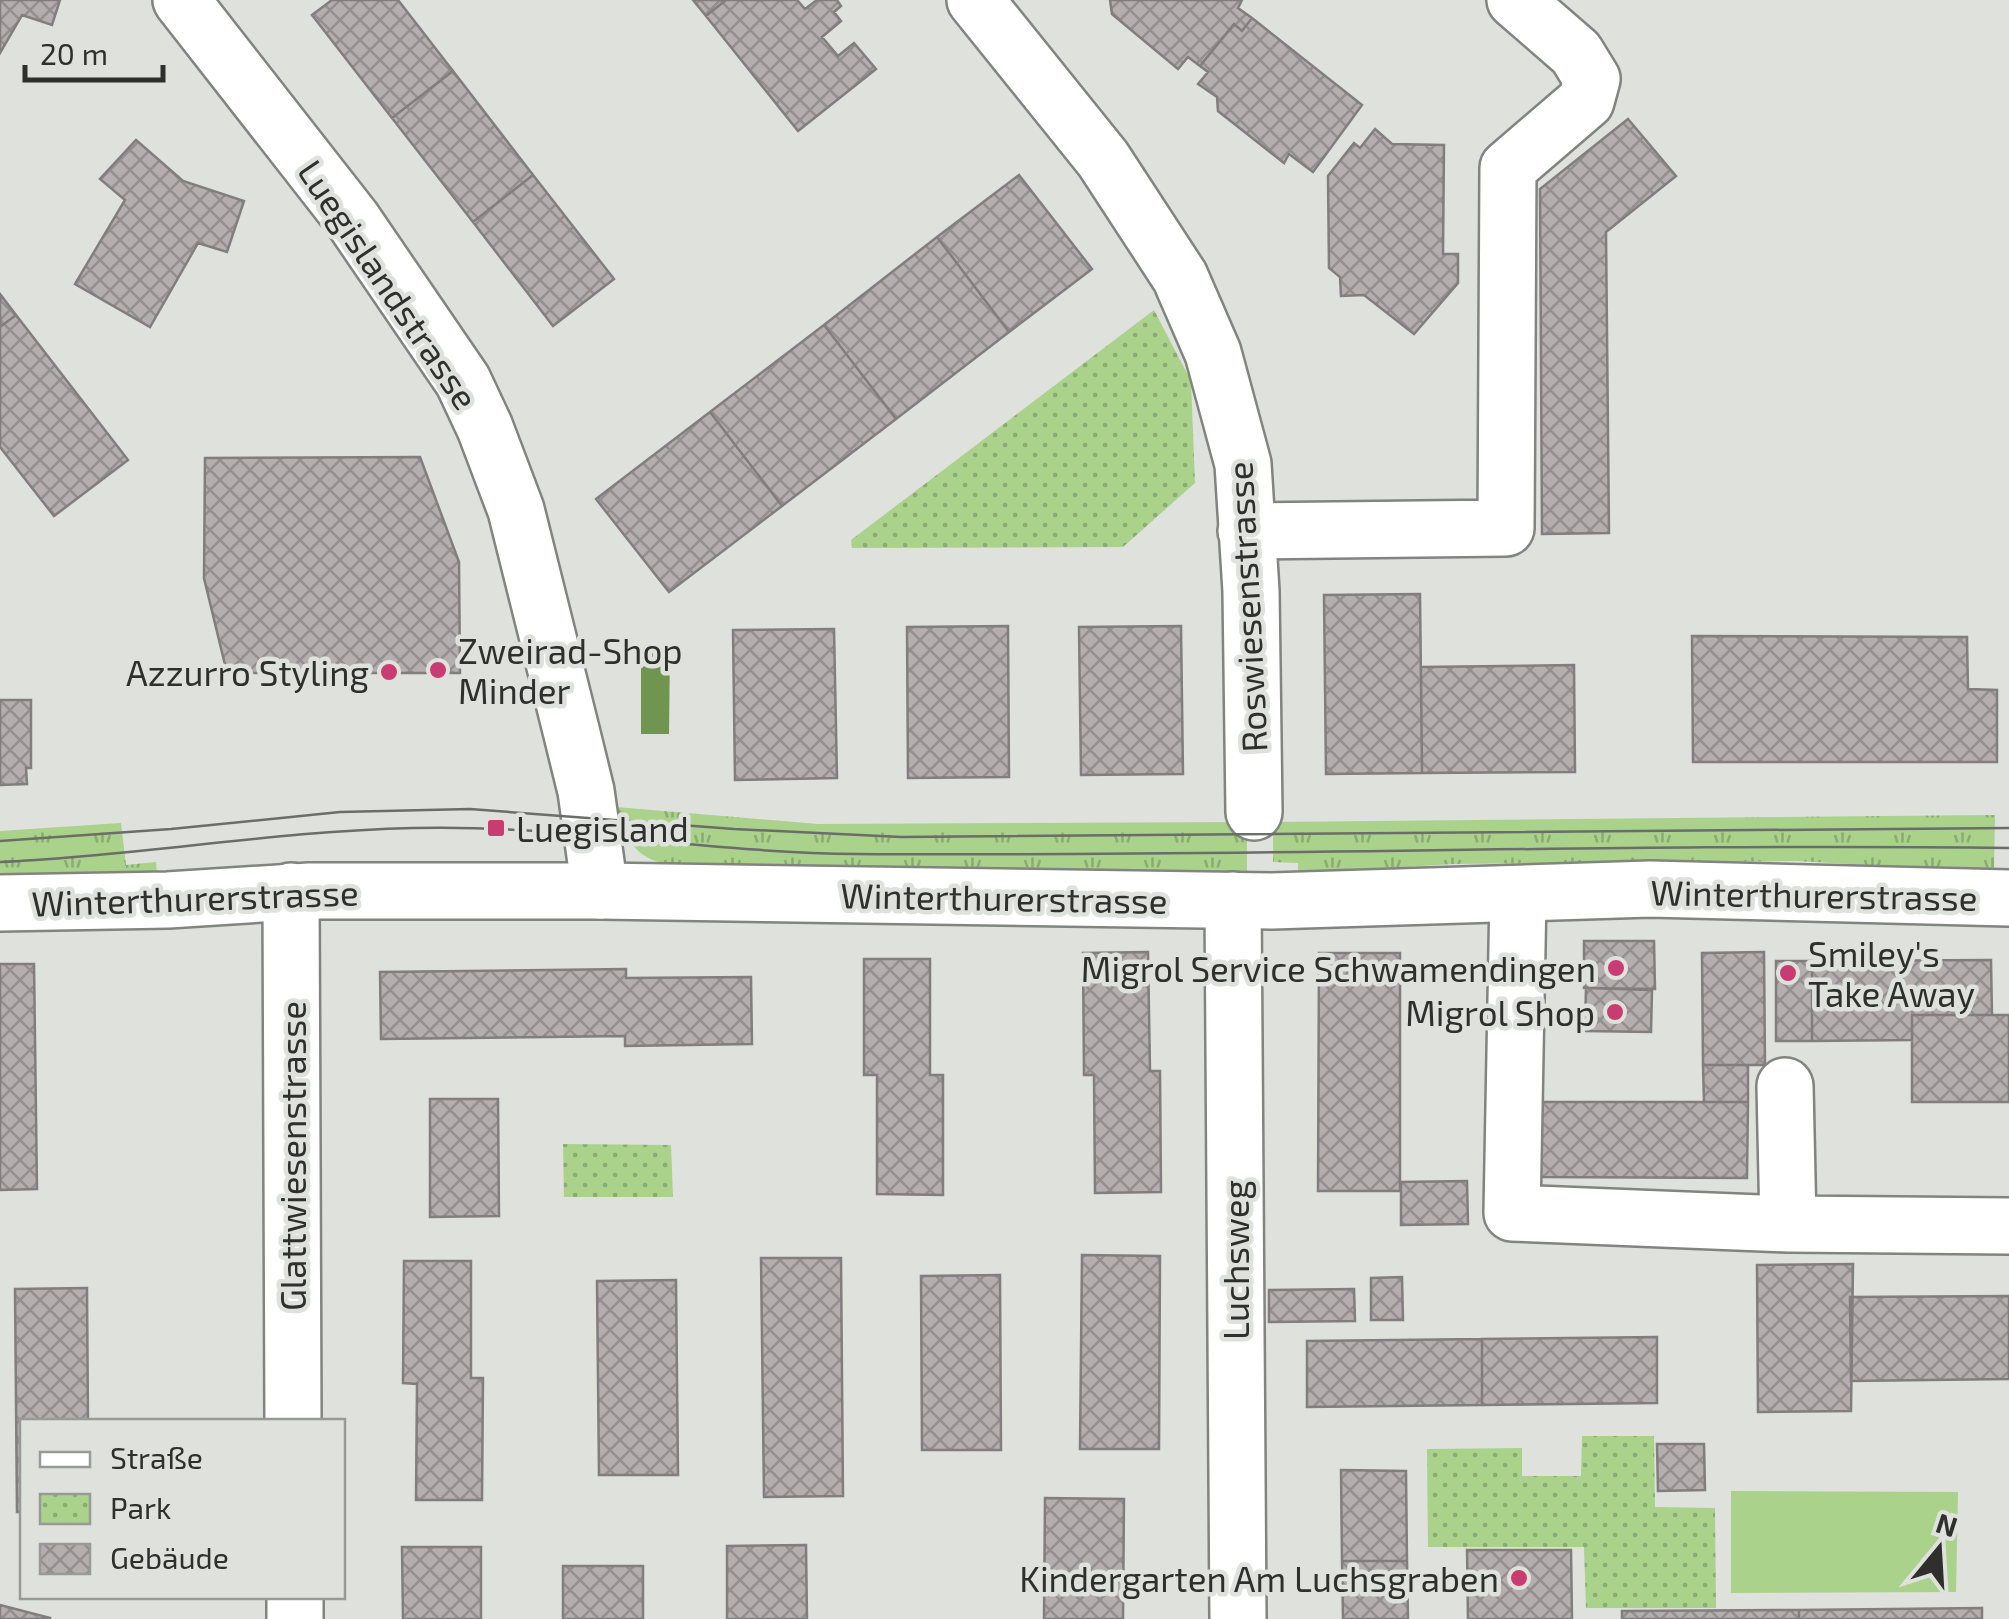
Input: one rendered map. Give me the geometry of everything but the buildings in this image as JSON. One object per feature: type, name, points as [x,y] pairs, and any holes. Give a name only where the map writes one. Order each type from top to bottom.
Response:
[{"type":"street","name":"Luegislandstrasse","points":[[182,0],[353,220],[463,381],[516,510],[586,792],[600,891]]},
{"type":"street","name":"Roswiesenstrasse","points":[[975,0],[1103,159],[1180,277],[1214,353],[1244,464],[1251,590],[1254,812]]},
{"type":"street","points":[[1247,540],[1506,528],[1508,168],[1586,100],[1592,79],[1576,53],[1515,0]]},
{"type":"street","name":"Winterthurerstrasse","points":[[0,903],[168,900],[291,891],[1233,900],[1650,889],[2009,898]]},
{"type":"street","name":"Glattwiesenstrasse","points":[[291,891],[293,1419]]},
{"type":"street","points":[[1518,894],[1512,1213],[1788,1224],[2009,1226]]},
{"type":"street","name":"Luchsweg","points":[[1233,900],[1238,1619]]},
{"type":"street","points":[[1785,1086],[1788,1224]]},
{"type":"green space","points":[[1154,310],[1191,381],[1195,483],[1123,547],[852,548],[851,540]]},
{"type":"green space","points":[[616,807],[818,824],[1247,822],[1247,874],[678,865],[650,859],[640,852],[630,842]]},
{"type":"green space","points":[[1995,815],[1994,872],[1797,861],[1453,864],[1298,874],[1298,863],[1273,862],[1273,822]]},
{"type":"green space","points":[[121,823],[126,865],[156,862],[157,874],[0,876],[0,831]]},
{"type":"green space","points":[[563,1144],[671,1145],[673,1197],[564,1197]]},
{"type":"green space","points":[[1582,1436],[1654,1436],[1655,1507],[1715,1508],[1716,1608],[1586,1608],[1584,1547],[1428,1547],[1427,1449],[1522,1448],[1522,1476],[1581,1476]]},
{"type":"green space","points":[[1731,1491],[1958,1492],[1956,1592],[1731,1593]]},
{"type":"shaded area","points":[[641,647],[670,647],[669,734],[641,734]]},
{"type":"tram line","points":[[0,841],[340,812],[470,809],[901,837],[2009,828]]},
{"type":"tram line","points":[[0,862],[413,828],[524,830],[857,854],[2009,848]]},
{"type":"place","name":"Zweirad-Shop Minder","points":[[438,670]]},
{"type":"place","name":"Azzurro Styling","points":[[389,672]]},
{"type":"place","name":"Luegisland","points":[[496,828]]},
{"type":"place","name":"Migrol Service Schwamendingen","points":[[1616,968]]},
{"type":"place","name":"Smiley's Take Away","points":[[1788,973]]},
{"type":"place","name":"Migrol Shop","points":[[1615,1012]]},
{"type":"place","name":"Kindergarten Am Luchsgraben","points":[[1519,1578]]}]
